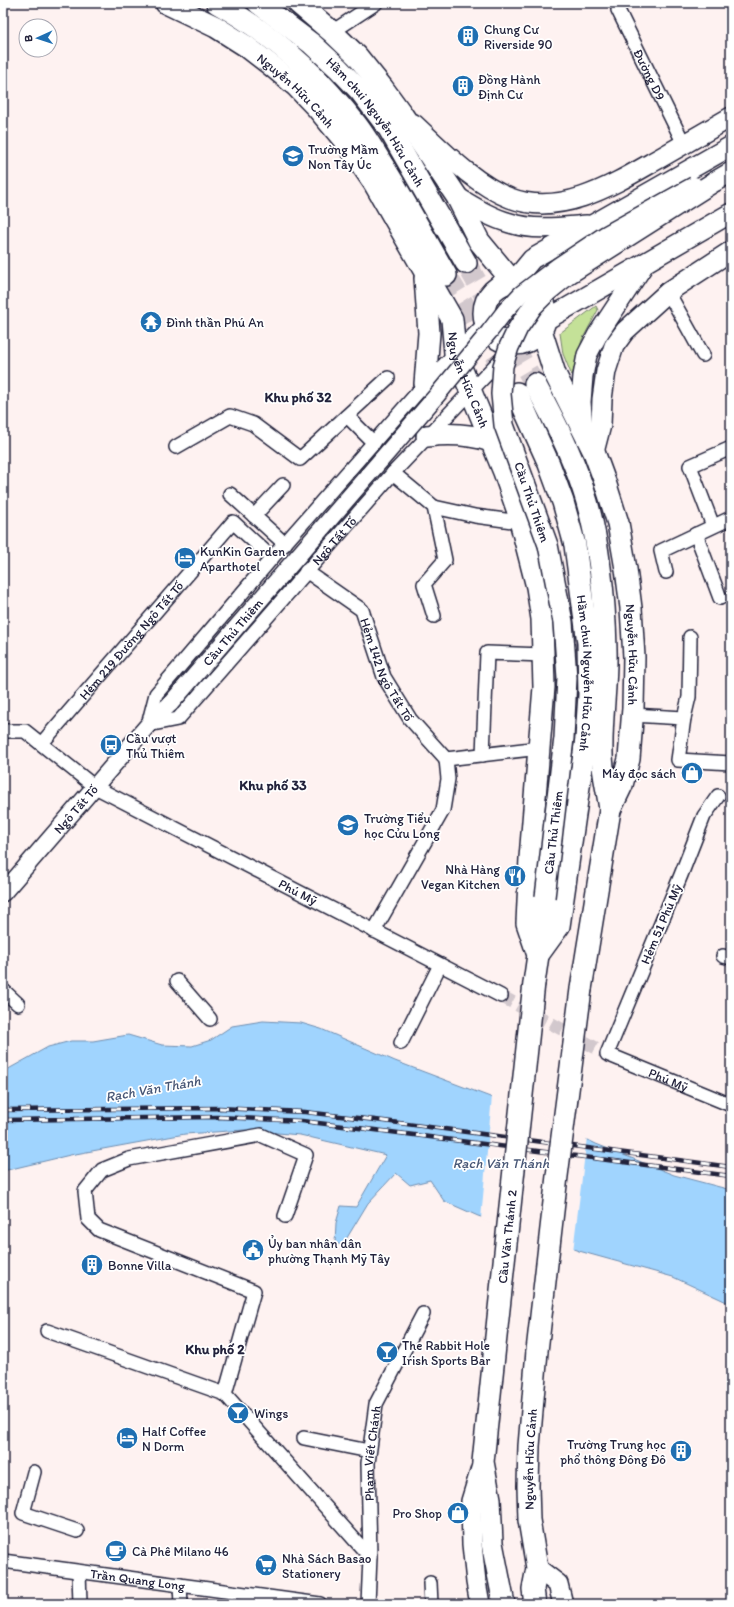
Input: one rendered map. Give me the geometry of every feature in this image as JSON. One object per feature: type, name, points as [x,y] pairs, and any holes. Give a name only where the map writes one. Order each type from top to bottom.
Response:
[{"type":"main road","name":"Nguyễn Hữu Cảnh","points":[[166,3],[216,27],[246,46],[296,86],[348,145],[374,183],[452,320],[455,353],[504,472],[520,522],[537,587],[542,619],[544,687],[530,858],[527,923],[538,955]]},
{"type":"main road","name":"Hầm chui Nguyễn Hữu Cảnh","points":[[217,3],[261,30],[299,63],[326,89],[356,124],[382,164],[446,274]]},
{"type":"main road","name":"Hầm chui Nguyễn Hữu Cảnh","points":[[258,3],[312,44],[360,91],[389,129],[466,263]]},
{"type":"main road","points":[[298,3],[357,56],[401,113],[457,197],[479,242],[513,282]]},
{"type":"main road","points":[[401,113],[473,177],[509,198],[527,203],[544,204],[579,198],[606,188],[731,117]]},
{"type":"main road","points":[[513,282],[532,259],[731,146]]},
{"type":"main road","name":"Cầu Thủ Thiêm","points":[[542,924],[564,738],[567,678],[563,622],[548,545],[504,425],[501,394],[503,366],[509,347],[518,328],[533,306],[548,291],[575,270],[731,172]]},
{"type":"main road","points":[[457,197],[497,218],[510,223],[529,227],[552,228],[594,224]]},
{"type":"main road","points":[[544,325],[546,310],[543,300],[537,291],[530,286],[513,282],[500,287],[490,296],[486,304],[484,313],[494,333],[526,342],[535,338],[544,325],[731,214]]},
{"type":"main road","points":[[594,452],[601,425],[602,399],[606,371],[614,346],[625,331],[668,292],[731,251]]},
{"type":"main road","points":[[583,434],[581,402],[583,376],[587,355],[598,334],[644,265]]},
{"type":"main road","points":[[424,270],[429,333],[425,384]]},
{"type":"main road","name":"Nguyễn Hữu Cảnh","points":[[452,320],[494,333]]},
{"type":"main road","name":"Nguyễn Hữu Cảnh","points":[[535,1604],[533,1589],[537,1568],[529,1520],[528,1486],[529,1446],[537,1351],[557,1176],[581,989],[610,810],[622,785],[629,759],[634,657],[631,608],[618,523],[594,452],[583,434],[555,374],[544,325]]},
{"type":"main road","name":"Hầm chui Nguyễn Hữu Cảnh","points":[[538,955],[559,926],[586,738],[589,695],[588,643],[583,598],[573,538],[563,502],[549,464],[526,389],[554,421],[583,489],[592,522],[602,586],[606,651],[602,754],[610,810]]},
{"type":"main road","points":[[427,436],[457,434],[469,435],[491,441]]},
{"type":"main road","name":"Nguyễn Hữu Cảnh","points":[[534,983],[542,924]]},
{"type":"main road","name":"Cầu Văn Thánh 2","points":[[483,1462],[534,983]]},
{"type":"main road","points":[[480,1604],[472,1544],[471,1501],[483,1462]]},
{"type":"main road","points":[[483,1462],[490,1499],[492,1543],[504,1604]]},
{"type":"main road","points":[[537,1568],[558,1584],[563,1604]]},
{"type":"street","points":[[332,32],[376,3]]},
{"type":"street","name":"Đường D9","points":[[620,3],[618,10],[684,144]]},
{"type":"street","name":"Cầu Thủ Thiêm","points":[[171,703],[438,394],[506,310],[521,294],[558,266],[606,234],[694,185],[714,182]]},
{"type":"street","points":[[668,292],[703,355]]},
{"type":"street","name":"Ngô Tất Tố","points":[[148,725],[178,719],[393,472],[471,391],[494,333]]},
{"type":"street","name":"Ngô Tất Tố","points":[[148,725],[156,694],[272,558],[425,384],[455,353],[494,333]]},
{"type":"street","points":[[176,447],[230,416],[253,424],[300,459],[388,378]]},
{"type":"street","points":[[347,416],[374,443]]},
{"type":"street","points":[[713,526],[690,466],[731,448]]},
{"type":"street","points":[[393,472],[434,507],[475,516],[520,522]]},
{"type":"street","points":[[254,516],[283,485]]},
{"type":"street","points":[[230,494],[285,544]]},
{"type":"street","points":[[434,507],[445,560],[424,584],[434,616]]},
{"type":"street","points":[[666,572],[661,551],[731,518]]},
{"type":"street","name":"Hẻm 219 Đường Ngô Tất Tố","points":[[42,743],[233,522],[272,558]]},
{"type":"street","points":[[696,534],[720,598]]},
{"type":"street","name":"Hẻm 142 Ngô Tất Tố","points":[[306,571],[362,610],[384,677],[410,719],[446,760]]},
{"type":"street","points":[[690,637],[688,697],[678,760],[731,763]]},
{"type":"street","points":[[482,755],[487,653],[543,655]]},
{"type":"street","name":"Ngô Tất Tố","points":[[3,893],[148,725],[171,703]]},
{"type":"street","points":[[632,715],[684,718]]},
{"type":"street","name":"Phú Mỹ","points":[[3,731],[25,731],[42,743],[95,787],[501,996]]},
{"type":"street","points":[[374,931],[443,810],[448,779],[446,760],[540,748]]},
{"type":"street","name":"Hẻm 51 Phú Mỹ","points":[[607,1054],[704,816],[718,796]]},
{"type":"street","points":[[401,1043],[440,965]]},
{"type":"street","points":[[177,981],[210,1019]]},
{"type":"street","points":[[3,990],[18,1004]]},
{"type":"street","name":"Phú Mỹ","points":[[607,1054],[731,1105]]},
{"type":"street","points":[[225,1394],[254,1291],[99,1230],[88,1219],[85,1191],[102,1170],[129,1159],[262,1135],[306,1154],[285,1216]]},
{"type":"street","name":"Phạm Viết Chánh","points":[[368,1604],[370,1557],[369,1451],[376,1404],[423,1314]]},
{"type":"street","points":[[47,1331],[225,1394],[370,1557]]},
{"type":"street","points":[[304,1438],[369,1451]]},
{"type":"street","points":[[34,1472],[23,1513],[77,1531]]},
{"type":"street","name":"Trần Quang Long","points":[[3,1561],[180,1585],[278,1601],[320,1604]]},
{"type":"street","points":[[79,1572],[80,1604]]},
{"type":"street","points":[[430,1583],[431,1604]]},
{"type":"street","points":[[180,1585],[181,1604]]},
{"type":"green space","points":[[596,306],[598,310],[582,340],[572,376],[563,354],[560,333]]},
{"type":"water","name":"Rạch Văn Thánh","points":[[263,1021],[301,1023],[321,1029],[395,1061],[543,1117],[596,1144],[674,1175],[731,1190],[731,1304],[673,1277],[579,1251],[478,1216],[444,1201],[430,1180],[410,1185],[396,1173],[368,1203],[342,1246],[335,1242],[336,1223],[341,1206],[356,1207],[386,1155],[300,1135],[244,1130],[185,1134],[70,1155],[3,1171],[3,1072],[48,1047],[71,1041],[93,1041],[128,1035],[162,1045],[192,1046],[211,1040],[232,1026]]},
{"type":"pier","points":[[492,1096],[544,1115],[587,1137],[573,1251],[481,1219]]},
{"type":"tunnel","points":[[466,263],[535,384]]},
{"type":"tunnel","points":[[446,275],[510,380]]},
{"type":"tunnel","points":[[501,996],[607,1054]]},
{"type":"railway","points":[[3,1110],[219,1108],[305,1112],[731,1167]]},
{"type":"railway","points":[[3,1120],[217,1117],[302,1121],[731,1176]]},
{"type":"place","name":"Chung Cư Riverside 90","points":[[468,36]]},
{"type":"place","name":"Đồng Hành Định Cư","points":[[463,86]]},
{"type":"place","name":"Trường Mầm Non Tây Úc","points":[[293,156]]},
{"type":"place","name":"Đình thần Phú An","points":[[151,322]]},
{"type":"place","name":"KunKin Garden Aparthotel","points":[[185,558]]},
{"type":"place","name":"Cầu vượt Thủ Thiêm","points":[[111,745]]},
{"type":"place","name":"Máy đọc sách","points":[[692,773]]},
{"type":"place","name":"Trường Tiểu học Cửu Long","points":[[348,825]]},
{"type":"place","name":"Nhà Hàng Vegan Kitchen","points":[[515,876]]},
{"type":"place","name":"Ủy ban nhân dân phường Thạnh Mỹ Tây","points":[[253,1250]]},
{"type":"place","name":"Bonne Villa","points":[[92,1265]]},
{"type":"place","name":"The Rabbit Hole Irish Sports Bar","points":[[387,1352]]},
{"type":"place","name":"Wings","points":[[238,1413]]},
{"type":"place","name":"Half Coffee N Dorm","points":[[127,1438]]},
{"type":"place","name":"Trường Trung học phổ thông Đông Đô","points":[[681,1451]]},
{"type":"place","name":"Pro Shop","points":[[458,1513]]},
{"type":"place","name":"Cà Phê Milano 46","points":[[116,1551]]},
{"type":"place","name":"Nhà Sách Basao Stationery","points":[[266,1565]]},
{"type":"district","name":"Khu phố 32","points":[[298,397]]},
{"type":"district","name":"Khu phố 33","points":[[273,785]]},
{"type":"district","name":"Khu phố 2","points":[[215,1349]]}]
